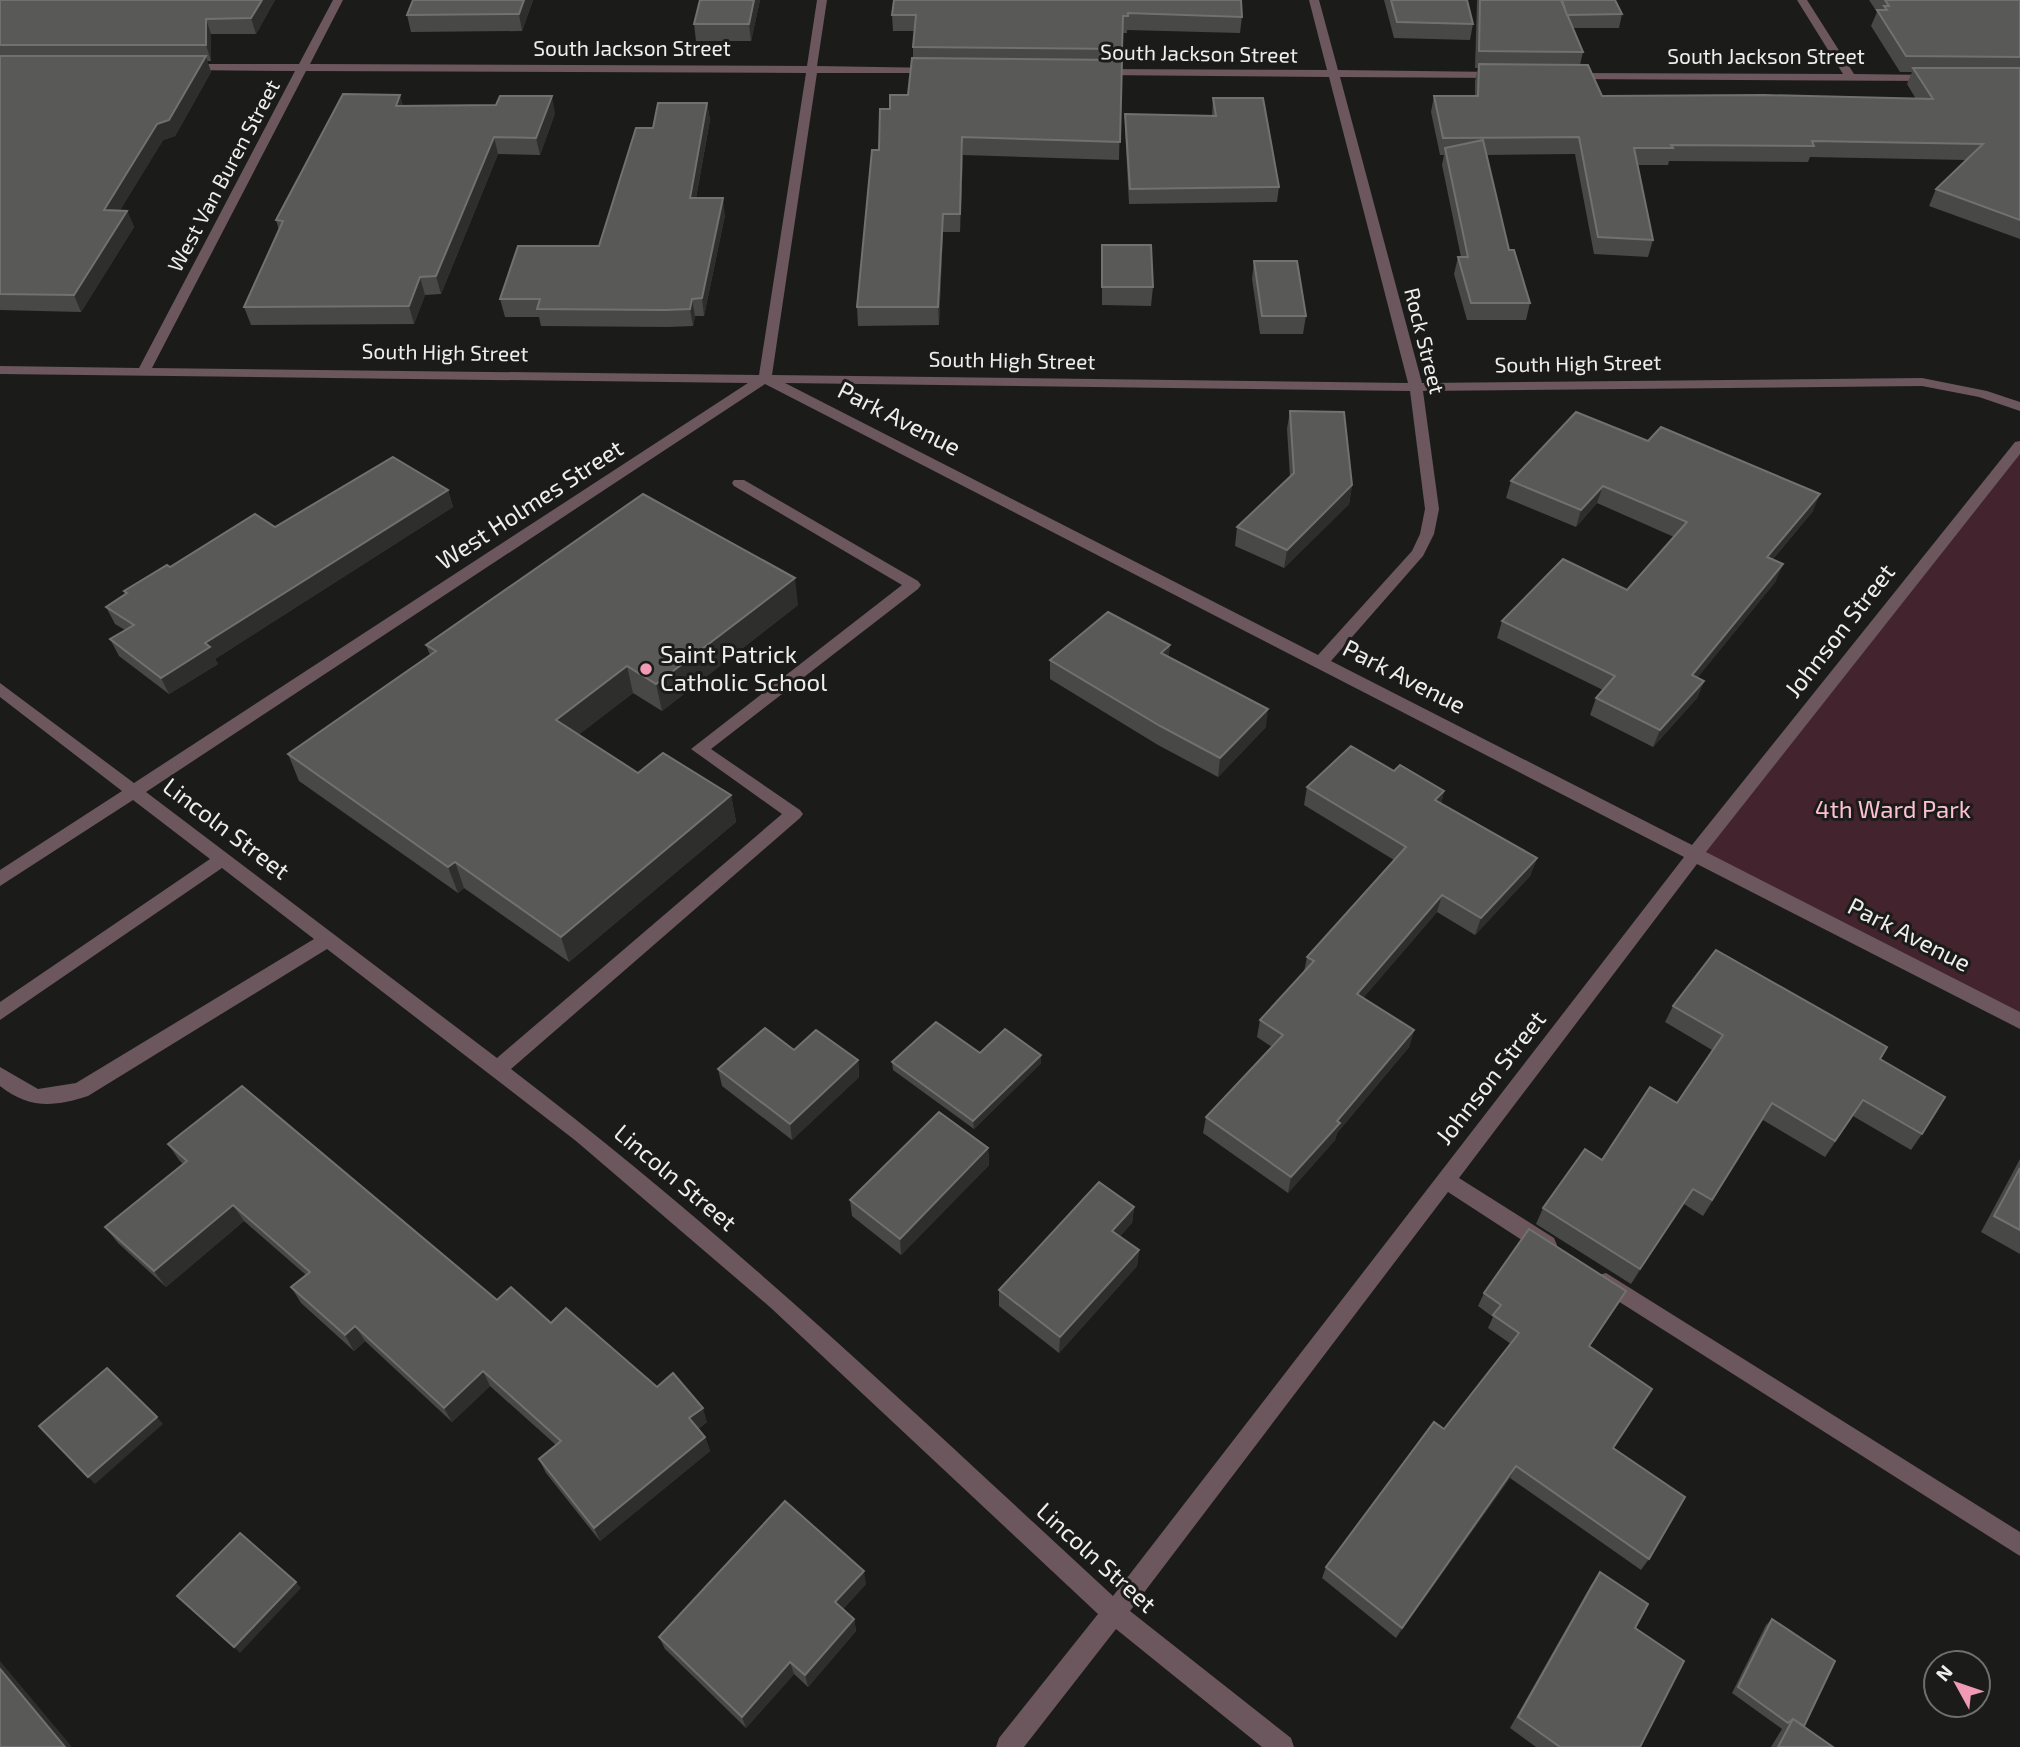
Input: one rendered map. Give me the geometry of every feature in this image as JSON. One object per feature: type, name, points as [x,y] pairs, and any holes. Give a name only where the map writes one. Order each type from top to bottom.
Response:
[{"type":"street","name":"West Van Buren Street","points":[[144,370],[338,0]]},
{"type":"street","points":[[765,378],[822,0]]},
{"type":"street","name":"Rock Street","points":[[1314,0],[1416,387],[1432,509],[1427,534],[1411,561],[1321,662]]},
{"type":"street","points":[[1802,0],[1850,77]]},
{"type":"street","name":"South Jackson Street","points":[[178,67],[949,70]]},
{"type":"street","name":"South Jackson Street","points":[[1086,72],[1515,75]]},
{"type":"street","name":"South Jackson Street","points":[[1557,76],[1948,78]]},
{"type":"street","name":"South High Street","points":[[0,370],[1416,387],[1922,382],[1982,394],[2020,407]]},
{"type":"street","name":"Park Avenue","points":[[765,378],[2020,1021]]},
{"type":"street","name":"West Holmes Street","points":[[0,879],[765,378]]},
{"type":"street","name":"Johnson Street","points":[[1008,1747],[1114,1613],[1696,853],[2020,444]]},
{"type":"street","points":[[498,1069],[794,814],[699,749],[914,585],[739,482]]},
{"type":"street","name":"Lincoln Street","points":[[0,689],[583,1135],[778,1301],[1114,1613],[1282,1747]]},
{"type":"street","points":[[0,1012],[223,859]]},
{"type":"street","points":[[0,1075],[29,1097],[52,1098],[81,1090],[328,940]]},
{"type":"street","points":[[1444,1180],[1562,1254]]},
{"type":"street","points":[[1585,1269],[2020,1545]]},
{"type":"green space","name":"4th Ward Park","points":[[2020,445],[2020,1021],[1696,853]]},
{"type":"building","points":[[0,0],[262,0],[251,18],[206,19],[206,45],[0,45]]},
{"type":"building","points":[[413,0],[524,0],[519,14],[407,15]]},
{"type":"building","points":[[700,0],[754,0],[749,24],[694,24]]},
{"type":"building","points":[[894,0],[1241,0],[1242,17],[1128,13],[1128,16],[1123,16],[1122,49],[913,47],[916,15],[892,15]]},
{"type":"building","points":[[1391,0],[1467,0],[1473,24],[1397,22]]},
{"type":"building","points":[[1480,0],[1561,0],[1583,52],[1479,51]]},
{"type":"building","points":[[1562,0],[1615,0],[1622,14],[1567,15]]},
{"type":"building","points":[[1885,0],[2020,0],[2020,57],[1906,56],[1877,10],[1887,10],[1884,6],[1889,6]]},
{"type":"building","points":[[0,56],[206,56],[169,120],[157,124],[104,210],[127,211],[74,295],[0,294]]},
{"type":"building","points":[[912,58],[1122,60],[1120,142],[962,137],[960,214],[943,214],[938,307],[857,307],[872,150],[879,150],[880,109],[890,109],[890,95],[908,95]]},
{"type":"building","points":[[1479,64],[1588,65],[1602,96],[1764,95],[1933,99],[1913,68],[2020,68],[2020,220],[1936,189],[1983,144],[1812,141],[1814,146],[1671,145],[1673,148],[1634,148],[1653,240],[1598,237],[1579,137],[1443,138],[1434,96],[1478,96]]},
{"type":"building","points":[[343,94],[400,95],[396,106],[496,105],[500,96],[552,96],[536,138],[494,137],[436,276],[420,277],[409,306],[244,307],[283,221],[276,220]]},
{"type":"building","points":[[1213,98],[1263,98],[1279,187],[1130,189],[1125,114],[1216,116]]},
{"type":"building","points":[[658,103],[707,103],[690,198],[723,198],[702,298],[692,299],[690,309],[665,310],[537,309],[540,299],[500,299],[518,246],[599,246],[636,128],[653,128]]},
{"type":"building","points":[[1483,140],[1509,250],[1514,250],[1530,303],[1471,303],[1458,257],[1468,257],[1445,148]]},
{"type":"building","points":[[1102,245],[1151,245],[1153,287],[1102,287]]},
{"type":"building","points":[[1254,261],[1297,261],[1306,316],[1262,316]]},
{"type":"building","points":[[1290,411],[1344,412],[1352,485],[1287,550],[1237,527],[1294,473]]},
{"type":"building","points":[[1576,412],[1648,441],[1661,427],[1820,494],[1767,557],[1783,564],[1692,675],[1704,681],[1660,730],[1596,698],[1615,676],[1502,621],[1563,559],[1627,590],[1687,522],[1603,486],[1581,510],[1511,481]]},
{"type":"building","points":[[393,457],[448,490],[205,643],[210,647],[161,678],[110,639],[134,625],[106,607],[127,593],[124,591],[167,565],[170,567],[255,514],[275,527]]},
{"type":"building","points":[[643,494],[795,578],[656,684],[627,666],[556,720],[638,773],[663,753],[731,795],[561,937],[455,862],[448,867],[288,754],[436,651],[426,645]]},
{"type":"building","points":[[1108,612],[1170,645],[1161,653],[1268,709],[1220,758],[1160,726],[1050,660]]},
{"type":"building","points":[[1351,746],[1394,771],[1400,765],[1444,791],[1435,800],[1537,858],[1481,918],[1442,895],[1357,994],[1414,1030],[1337,1121],[1340,1123],[1291,1177],[1206,1117],[1283,1035],[1260,1020],[1314,961],[1307,957],[1406,847],[1307,787]]},
{"type":"building","points":[[1716,950],[1887,1047],[1880,1059],[1945,1097],[1922,1134],[1863,1100],[1835,1141],[1772,1103],[1712,1200],[1693,1189],[1640,1269],[1543,1208],[1585,1149],[1602,1160],[1650,1087],[1677,1103],[1723,1035],[1673,1006]]},
{"type":"building","points":[[936,1022],[980,1053],[1005,1029],[1041,1055],[973,1121],[892,1062]]},
{"type":"building","points":[[765,1028],[794,1050],[816,1030],[858,1060],[790,1124],[718,1069]]},
{"type":"building","points":[[242,1086],[497,1300],[511,1287],[551,1323],[566,1308],[657,1387],[673,1373],[703,1408],[689,1418],[705,1437],[594,1528],[539,1459],[561,1441],[483,1371],[444,1408],[355,1326],[345,1335],[291,1287],[310,1272],[233,1205],[154,1271],[105,1227],[187,1161],[168,1144]]},
{"type":"building","points":[[939,1112],[988,1148],[900,1239],[850,1200]]},
{"type":"building","points":[[2020,1168],[2020,1230],[1994,1216]]},
{"type":"building","points":[[1099,1182],[1134,1207],[1112,1231],[1139,1250],[1060,1337],[999,1290]]},
{"type":"building","points":[[1529,1229],[1626,1291],[1589,1346],[1652,1389],[1613,1448],[1685,1497],[1649,1559],[1516,1466],[1402,1628],[1326,1567],[1434,1422],[1444,1429],[1519,1333],[1493,1315],[1501,1305],[1484,1293]]},
{"type":"building","points":[[107,1368],[157,1417],[88,1477],[39,1426]]},
{"type":"building","points":[[785,1501],[864,1571],[835,1602],[854,1619],[805,1675],[790,1662],[742,1717],[659,1637]]},
{"type":"building","points":[[240,1533],[296,1582],[234,1647],[177,1596]]},
{"type":"building","points":[[1600,1572],[1648,1604],[1635,1628],[1684,1661],[1640,1747],[1560,1747],[1518,1717]]},
{"type":"building","points":[[1772,1619],[1835,1661],[1804,1726],[1793,1719],[1788,1723],[1738,1687]]},
{"type":"building","points":[[0,1669],[65,1747],[0,1747]]},
{"type":"building","points":[[1793,1719],[1833,1747],[1778,1747]]},
{"type":"place","name":"Saint Patrick Catholic School","points":[[646,669]]}]
